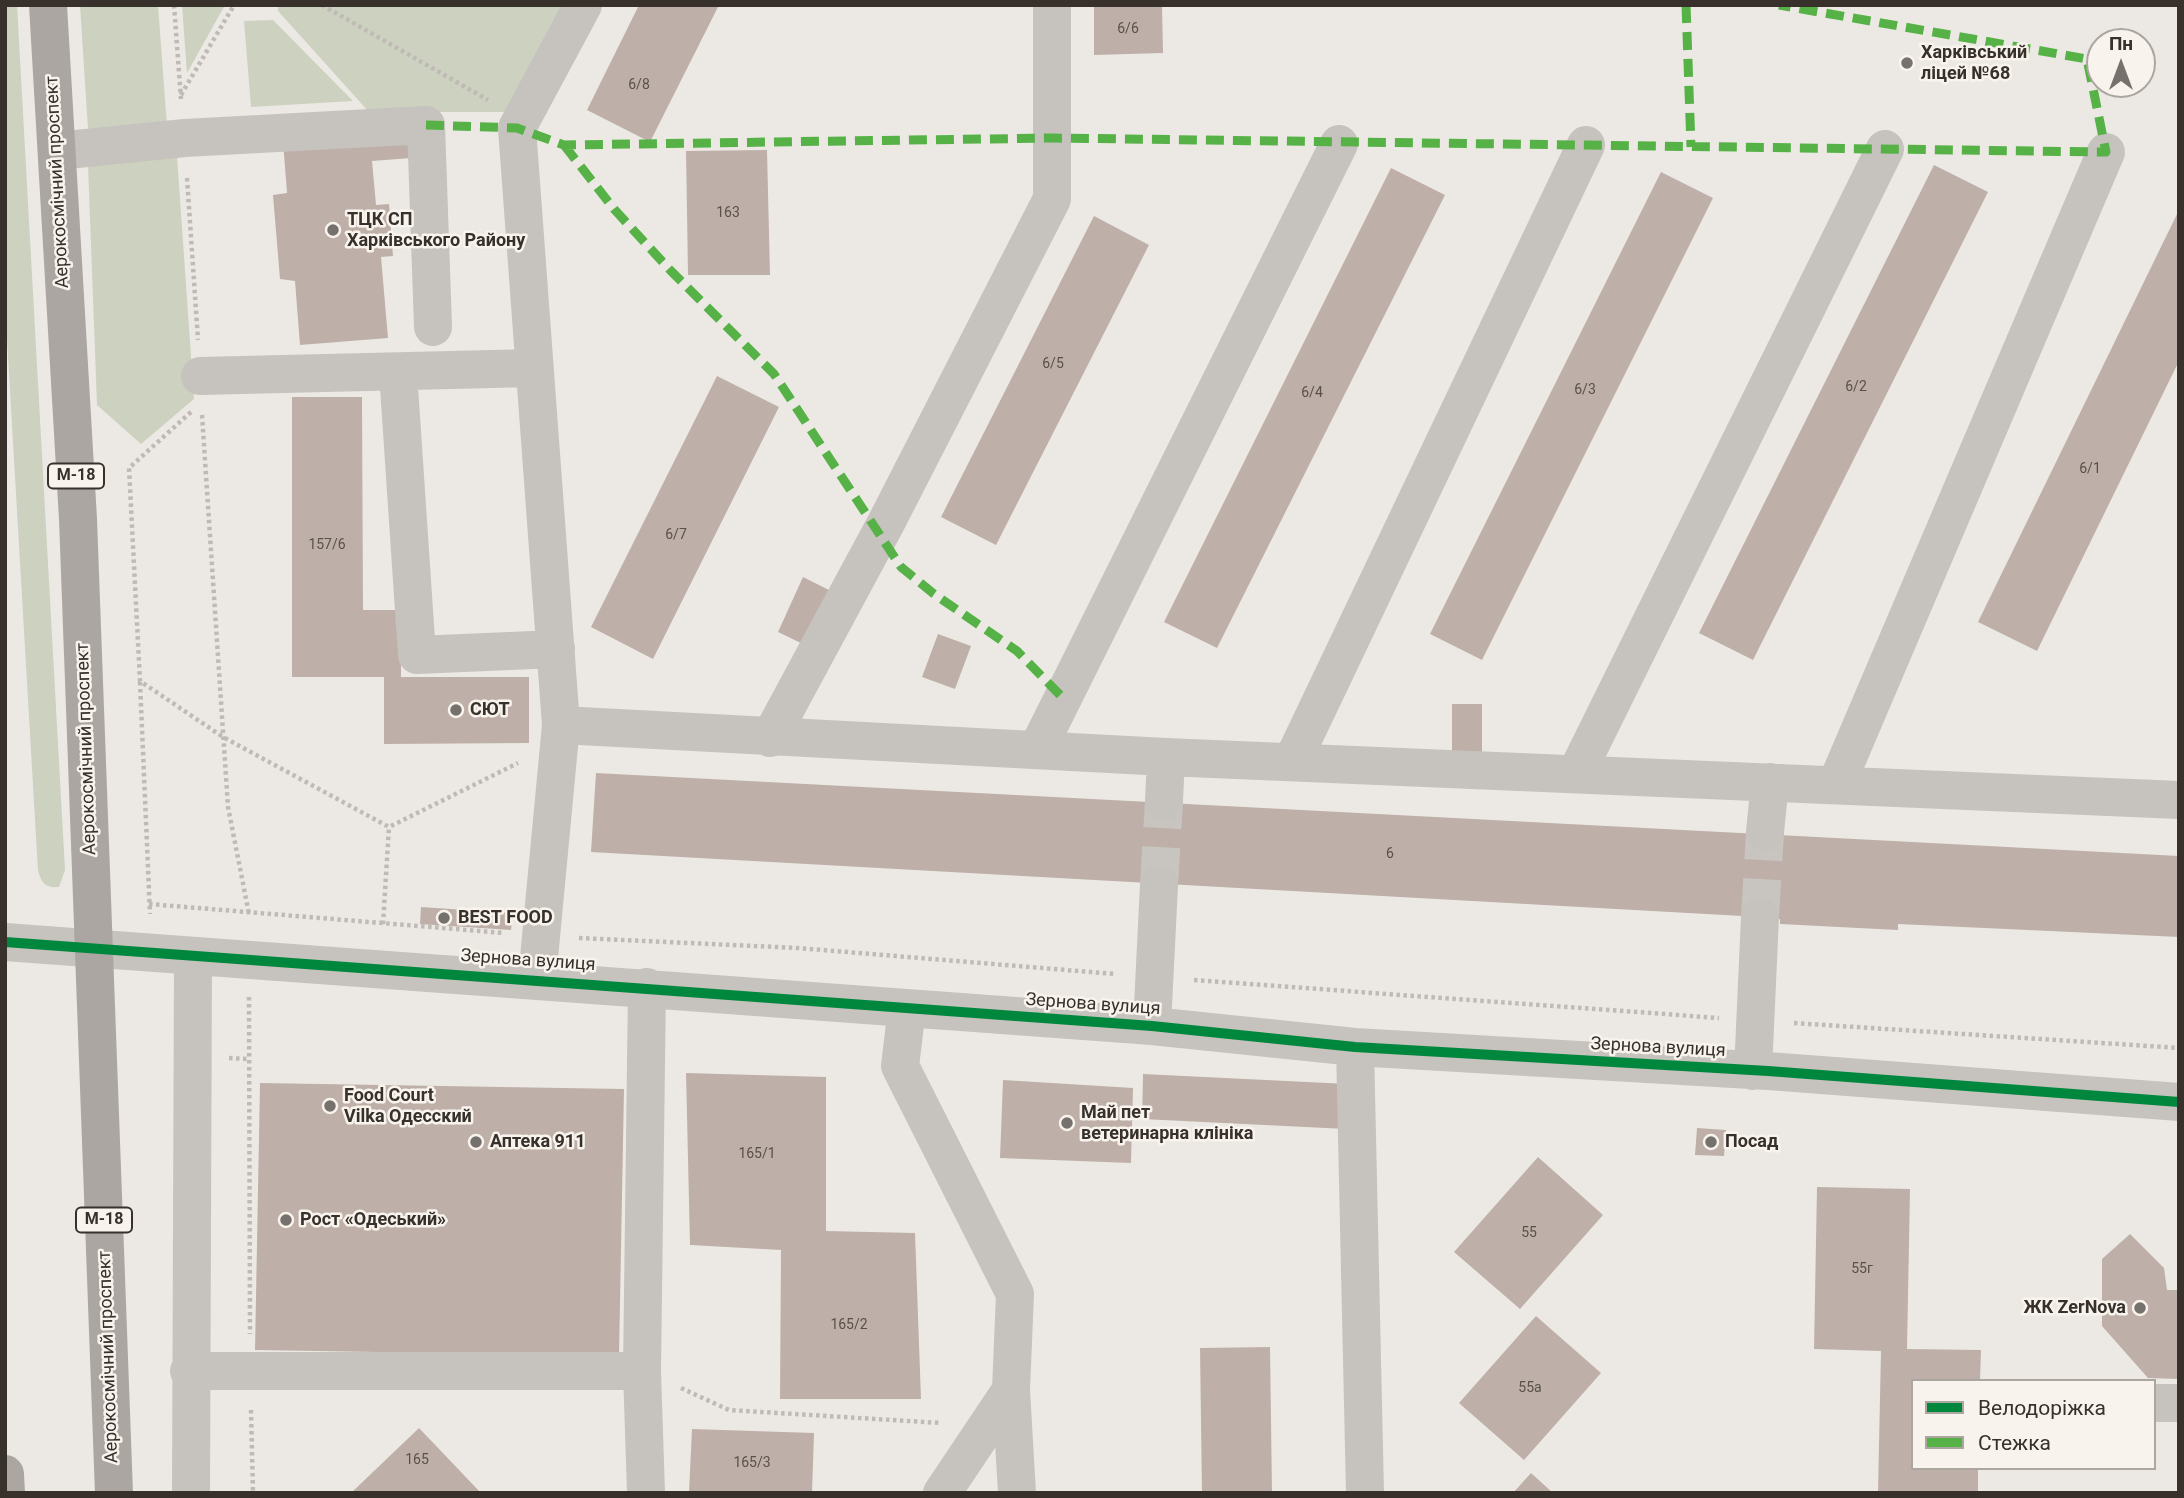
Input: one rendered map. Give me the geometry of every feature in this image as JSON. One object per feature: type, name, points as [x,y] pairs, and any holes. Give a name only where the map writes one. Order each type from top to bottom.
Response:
[{"type":"main road","name":"Аерокосмічний проспект","points":[[48,5],[78,519],[114,1493]]},
{"type":"main road","points":[[5,1474],[6,1493]]},
{"type":"street","points":[[537,979],[560,734],[517,128],[524,120],[583,5]]},
{"type":"street","points":[[770,738],[1052,199],[1052,5]]},
{"type":"street","points":[[57,150],[185,138],[426,125],[433,327]]},
{"type":"street","points":[[1038,748],[1339,144]]},
{"type":"street","points":[[1293,760],[1586,145]]},
{"type":"street","points":[[1577,772],[1885,149]]},
{"type":"street","points":[[1838,783],[2106,152]]},
{"type":"street","points":[[200,376],[534,368]]},
{"type":"street","points":[[398,372],[416,655],[555,649]]},
{"type":"street","points":[[560,734],[770,738],[1038,748],[1166,757],[1838,783],[2179,800]]},
{"type":"street","points":[[1164,800],[1166,757]]},
{"type":"street","points":[[1765,832],[1770,782]]},
{"type":"street","points":[[1152,1026],[1159,885]]},
{"type":"street","points":[[1753,1071],[1760,918]]},
{"type":"street","name":"Зернова вулиця","points":[[5,942],[1152,1026],[1355,1047],[1753,1071],[2179,1102]]},
{"type":"street","points":[[191,1493],[189,1371],[193,957]]},
{"type":"street","points":[[646,1493],[642,1371],[647,987]]},
{"type":"street","points":[[907,1008],[900,1066],[1015,1294],[1011,1390],[1017,1493]]},
{"type":"street","points":[[1355,1047],[1364,1493]]},
{"type":"street","points":[[189,1371],[642,1371]]},
{"type":"street","points":[[942,1493],[1011,1390]]},
{"type":"street","points":[[2156,1403],[2179,1403]]},
{"type":"path","points":[[174,5],[200,376]]},
{"type":"path","points":[[181,96],[234,5]]},
{"type":"path","points":[[322,5],[524,120]]},
{"type":"path","points":[[150,953],[129,468],[201,403],[228,807],[249,913],[247,1059],[253,1493]]},
{"type":"path","points":[[140,681],[223,737],[389,827]]},
{"type":"path","points":[[389,827],[560,734]]},
{"type":"path","points":[[383,925],[389,827]]},
{"type":"path","points":[[192,1055],[247,1059]]},
{"type":"path","points":[[642,1371],[729,1409],[987,1426]]},
{"type":"green space","points":[[5,5],[17,5],[65,870],[59,887],[45,884],[38,871],[5,305]]},
{"type":"green space","points":[[80,5],[158,5],[167,126],[88,129]]},
{"type":"green space","points":[[182,5],[225,5],[187,73]]},
{"type":"green space","points":[[278,5],[565,5],[511,112],[369,112],[278,11]]},
{"type":"green space","points":[[273,20],[353,101],[251,107],[244,21]]},
{"type":"green space","points":[[177,156],[194,399],[141,444],[97,405],[88,165]]},
{"type":"building","points":[[639,5],[719,5],[650,142],[587,110]]},
{"type":"building","points":[[1094,5],[1162,5],[1163,53],[1094,55]]},
{"type":"building","name":"ТЦК СП Харківського Району","points":[[408,131],[411,158],[372,161],[376,205],[389,204],[393,256],[381,257],[388,338],[300,345],[295,281],[280,279],[273,195],[287,193],[283,141]]},
{"type":"building","points":[[767,150],[770,275],[688,275],[686,151]]},
{"type":"building","points":[[1934,165],[1988,192],[1753,660],[1699,633]]},
{"type":"building","points":[[1391,168],[1445,195],[1217,648],[1164,622]]},
{"type":"building","points":[[1661,172],[1713,198],[1482,660],[1430,634]]},
{"type":"building","points":[[2179,210],[2179,361],[2037,651],[1978,622]]},
{"type":"building","points":[[1094,216],[1149,245],[996,545],[941,517]]},
{"type":"building","points":[[717,376],[779,407],[653,659],[591,627]]},
{"type":"building","points":[[292,397],[362,397],[363,610],[401,610],[401,677],[529,677],[529,743],[384,744],[384,677],[292,677]]},
{"type":"building","points":[[803,577],[829,590],[805,645],[778,632]]},
{"type":"building","points":[[938,634],[971,646],[955,689],[922,677]]},
{"type":"building","points":[[1452,704],[1482,704],[1482,753],[1452,753]]},
{"type":"building","points":[[596,773],[2179,856],[2179,937],[1898,924],[1898,930],[1780,924],[1780,919],[1760,917],[591,852]]},
{"type":"building","points":[[421,907],[513,913],[511,930],[420,924]]},
{"type":"building","points":[[686,1073],[826,1077],[826,1231],[915,1233],[921,1399],[780,1399],[781,1250],[690,1245]]},
{"type":"building","points":[[1143,1074],[1348,1084],[1346,1129],[1142,1119]]},
{"type":"building","name":"Май пет ветеринарна клініка","points":[[1003,1080],[1133,1088],[1131,1163],[1000,1158]]},
{"type":"building","points":[[260,1083],[624,1089],[619,1356],[255,1350]]},
{"type":"building","name":"Посад","points":[[1697,1128],[1726,1130],[1724,1156],[1695,1155]]},
{"type":"building","points":[[1538,1157],[1603,1215],[1520,1309],[1454,1252]]},
{"type":"building","points":[[1817,1187],[1910,1189],[1907,1349],[1981,1350],[1980,1379],[1911,1379],[1911,1470],[1978,1470],[1978,1493],[1878,1492],[1881,1351],[1814,1349]]},
{"type":"building","name":"ЖК ZerNova","points":[[2130,1234],[2164,1268],[2167,1290],[2179,1290],[2179,1379],[2148,1378],[2102,1326],[2102,1259]]},
{"type":"building","points":[[1536,1316],[1601,1373],[1524,1460],[1459,1403]]},
{"type":"building","points":[[1270,1347],[1272,1493],[1202,1493],[1200,1348]]},
{"type":"building","points":[[419,1428],[481,1493],[351,1493]]},
{"type":"building","points":[[692,1429],[814,1433],[812,1493],[689,1493]]},
{"type":"building","points":[[1531,1473],[1553,1493],[1513,1493]]},
{"type":"tunnel","points":[[1159,885],[1164,801]]},
{"type":"tunnel","points":[[1760,917],[1765,832]]},
{"type":"marked path","points":[[1686,5],[1691,147]]},
{"type":"marked path","points":[[426,125],[517,128],[564,145],[1052,138],[2106,152],[2087,59],[1779,5]]},
{"type":"marked path","points":[[564,145],[614,209],[671,271],[774,374],[901,567],[934,594],[1017,651],[1063,698]]},
{"type":"cycle path","points":[[5,942],[1152,1026],[1355,1047],[1768,1071],[2179,1102]]},
{"type":"place","name":"Харківський ліцей №68","points":[[1907,63]]},
{"type":"place","name":"ТЦК СП Харківського Району","points":[[333,230]]},
{"type":"place","name":"СЮТ","points":[[456,710]]},
{"type":"place","name":"BEST FOOD","points":[[444,918]]},
{"type":"place","name":"Food Court Vilka Одесский","points":[[330,1106]]},
{"type":"place","name":"Май пет ветеринарна клініка","points":[[1067,1123]]},
{"type":"place","name":"Аптека 911","points":[[476,1142]]},
{"type":"place","name":"Посад","points":[[1711,1142]]},
{"type":"place","name":"Рост «Одеський»","points":[[286,1220]]},
{"type":"place","name":"ЖК ZerNova","points":[[2140,1308]]}]
